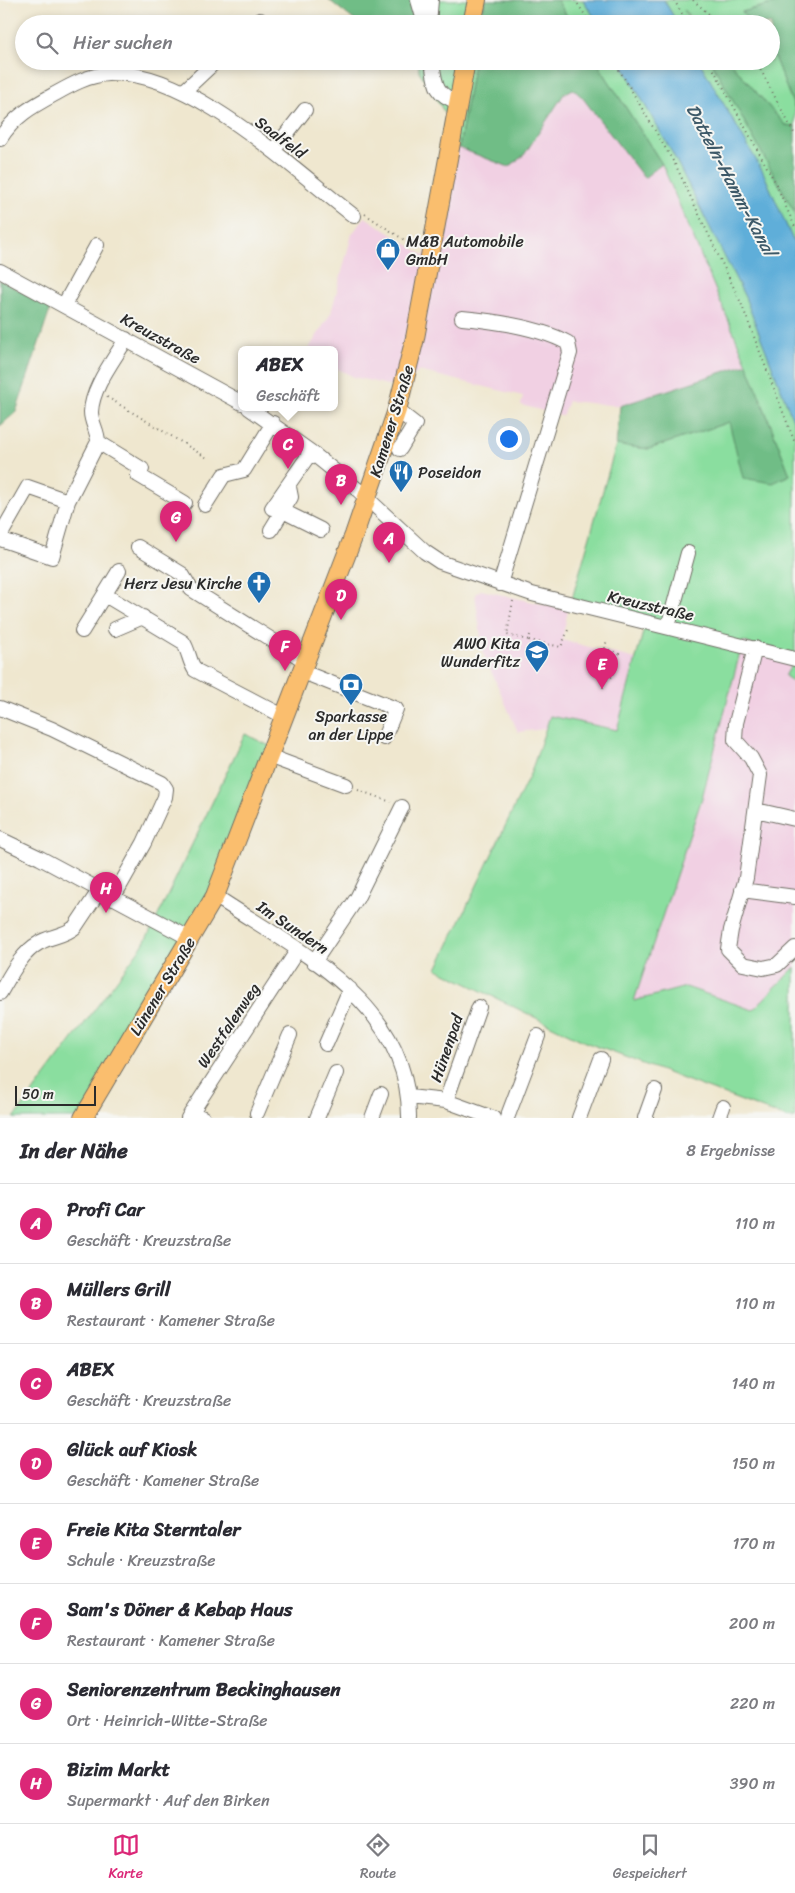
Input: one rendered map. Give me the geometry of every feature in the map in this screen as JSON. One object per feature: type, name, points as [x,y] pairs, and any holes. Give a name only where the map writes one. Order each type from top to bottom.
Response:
[{"type":"main road","points":[[474,15],[477,0]]},
{"type":"main road","name":"Kamener Straße","points":[[234,851],[305,667],[397,410],[423,303],[464,70]]},
{"type":"main road","name":"Lünener Straße","points":[[83,1118],[191,939],[215,896],[234,851]]},
{"type":"street","points":[[418,0],[424,15]]},
{"type":"street","points":[[428,15],[431,0]]},
{"type":"street","points":[[184,91],[206,70]]},
{"type":"street","points":[[434,70],[438,90],[448,99],[459,102]]},
{"type":"street","name":"Saalfeld","points":[[0,139],[10,124],[23,112],[69,86],[92,77],[108,74],[125,74],[159,81],[184,91],[273,151],[354,216]]},
{"type":"street","points":[[273,151],[305,110]]},
{"type":"street","points":[[64,305],[97,245]]},
{"type":"street","name":"Kreuzstraße","points":[[0,271],[238,401]]},
{"type":"street","points":[[462,318],[512,326],[558,338],[568,343],[570,353],[500,584]]},
{"type":"street","points":[[68,501],[28,487],[0,538],[52,557],[68,501],[98,442],[91,411],[96,390],[126,339]]},
{"type":"street","points":[[397,410],[415,424],[400,448]]},
{"type":"street","name":"Kreuzstraße","points":[[254,411],[311,452],[367,497],[425,552],[440,562],[517,589],[795,658]]},
{"type":"street","points":[[205,505],[224,475],[244,470],[273,424]]},
{"type":"street","points":[[98,442],[142,469],[138,475],[184,503]]},
{"type":"street","points":[[271,530],[278,509],[291,496],[288,484],[311,452]]},
{"type":"street","points":[[278,509],[321,530]]},
{"type":"street","points":[[138,547],[182,574],[191,589],[305,667],[396,709],[384,738]]},
{"type":"street","points":[[668,628],[688,553]]},
{"type":"street","points":[[82,632],[119,571]]},
{"type":"street","points":[[105,594],[182,642],[188,650],[190,662],[195,670],[285,717]]},
{"type":"street","points":[[115,629],[143,617]]},
{"type":"street","points":[[754,648],[736,722],[735,740],[751,758],[760,775],[742,890],[730,930],[728,949],[743,964],[763,968],[777,965],[795,948]]},
{"type":"street","points":[[0,708],[60,733],[162,783],[166,789],[165,797],[144,843],[113,898]]},
{"type":"street","points":[[270,757],[346,785]]},
{"type":"street","points":[[314,962],[357,898],[402,807]]},
{"type":"street","points":[[756,810],[795,819]]},
{"type":"street","points":[[0,839],[40,858],[191,939]]},
{"type":"street","points":[[742,890],[795,897]]},
{"type":"street","points":[[0,993],[28,951],[46,939],[70,932],[100,891]]},
{"type":"street","name":"Im Sundern","points":[[215,896],[314,962],[350,989],[368,1006],[386,1031],[403,1068],[409,1097],[409,1118]]},
{"type":"street","name":"Westfalenweg","points":[[194,1116],[297,951]]},
{"type":"street","points":[[326,1044],[350,989]]},
{"type":"street","name":"Hünenpad","points":[[446,1101],[479,1007]]},
{"type":"street","points":[[260,1116],[290,1035]]},
{"type":"street","points":[[507,1118],[538,1036]]},
{"type":"street","points":[[579,1118],[601,1059]]},
{"type":"street","points":[[317,1118],[336,1073]]},
{"type":"street","points":[[645,1118],[655,1090]]},
{"type":"street","points":[[372,1118],[381,1094]]},
{"type":"street","name":"Hünenpad","points":[[409,1097],[446,1101],[489,1117]]},
{"type":"path","points":[[575,0],[584,15]]},
{"type":"path","points":[[674,0],[683,15]]},
{"type":"path","points":[[693,0],[710,15]]},
{"type":"path","points":[[619,70],[676,166],[741,303],[795,443]]},
{"type":"path","points":[[714,70],[774,182],[795,227]]},
{"type":"path","points":[[761,70],[795,134]]},
{"type":"path","points":[[354,216],[364,213],[421,251],[423,242]]},
{"type":"path","points":[[96,390],[209,459]]},
{"type":"path","points":[[517,589],[507,635],[561,647],[568,630]]},
{"type":"path","points":[[529,640],[530,635]]},
{"type":"path","points":[[603,688],[604,681],[613,676],[619,654],[604,648],[607,640]]},
{"type":"path","points":[[346,785],[402,807]]},
{"type":"shaded area","points":[[573,89],[582,97],[644,177],[662,164],[747,364],[620,406],[568,401],[562,416],[521,405],[523,396],[419,371],[400,388],[354,377],[338,369],[338,346],[310,346],[331,313],[352,234],[365,217],[425,256],[441,144],[459,148],[524,155],[564,94]]},
{"type":"shaded area","name":"AWO Kita Wunderfitz","points":[[481,590],[568,610],[562,640],[636,659],[617,731],[550,716],[545,729],[518,732],[483,653],[475,594]]},
{"type":"shaded area","points":[[743,641],[793,663],[785,676],[795,683],[795,967],[753,1010],[686,987],[634,1001],[702,798]]},
{"type":"green space","points":[[329,0],[411,0],[413,15],[348,15]]},
{"type":"green space","points":[[411,0],[485,0],[482,15],[413,15]]},
{"type":"green space","points":[[485,0],[557,0],[566,15],[482,15]]},
{"type":"green space","points":[[557,0],[583,0],[593,15],[566,15]]},
{"type":"green space","points":[[664,0],[787,0],[742,12],[744,15],[688,15],[684,10],[686,15],[673,15]]},
{"type":"green space","points":[[787,0],[795,1],[795,109],[779,70],[780,15],[744,15],[742,12]]},
{"type":"green space","points":[[472,70],[459,148],[441,144],[446,115],[419,71]]},
{"type":"green space","points":[[472,70],[602,70],[662,164],[644,178],[582,97],[573,89],[564,94],[524,155],[509,167],[459,148]]},
{"type":"green space","points":[[602,70],[625,70],[674,156],[745,297],[795,425],[795,683],[785,676],[793,663],[743,641],[702,798],[634,1001],[686,987],[753,1010],[795,967],[795,1118],[787,1118],[585,1042],[437,969],[531,772],[550,716],[617,730],[647,617],[572,599],[616,445],[649,449],[729,422],[790,475],[747,364],[662,164]]},
{"type":"green space","points":[[704,70],[716,70],[795,213],[795,245],[763,172]]},
{"type":"green space","points":[[716,70],[737,70],[785,125],[795,126],[795,213]]},
{"type":"green space","points":[[737,70],[779,70],[795,109],[795,126],[785,125]]},
{"type":"green space","points":[[0,280],[51,307],[16,412],[0,426]]},
{"type":"green space","points":[[747,364],[790,475],[773,483],[743,478],[729,422],[649,449],[616,445],[620,406]]},
{"type":"green space","points":[[245,734],[278,750],[222,885],[88,1118],[14,1118],[142,946]]},
{"type":"water","points":[[583,0],[664,0],[673,15],[593,15]]},
{"type":"water","name":"Datteln-Hamm-Kanal","points":[[625,70],[704,70],[763,172],[795,245],[795,425],[745,297],[674,156]]},
{"type":"place","name":"M&B Automobile GmbH","points":[[388,271]]},
{"type":"place","name":"ABEX","points":[[288,469]]},
{"type":"place","name":"Poseidon","points":[[401,493]]},
{"type":"place","name":"Müllers Grill","points":[[341,505]]},
{"type":"place","name":"Seniorenzentrum Beckinghausen","points":[[176,542]]},
{"type":"place","name":"Profi Car","points":[[389,563]]},
{"type":"place","name":"Herz Jesu Kirche","points":[[259,604]]},
{"type":"place","name":"Glück auf Kiosk","points":[[341,620]]},
{"type":"place","name":"Sam's Döner & Kebap Haus","points":[[285,671]]},
{"type":"place","name":"AWO Kita Wunderfitz","points":[[537,673]]},
{"type":"place","name":"Freie Kita Sterntaler","points":[[602,689]]},
{"type":"place","name":"Sparkasse an der Lippe","points":[[351,706]]},
{"type":"place","name":"Bizim Markt","points":[[106,913]]}]
